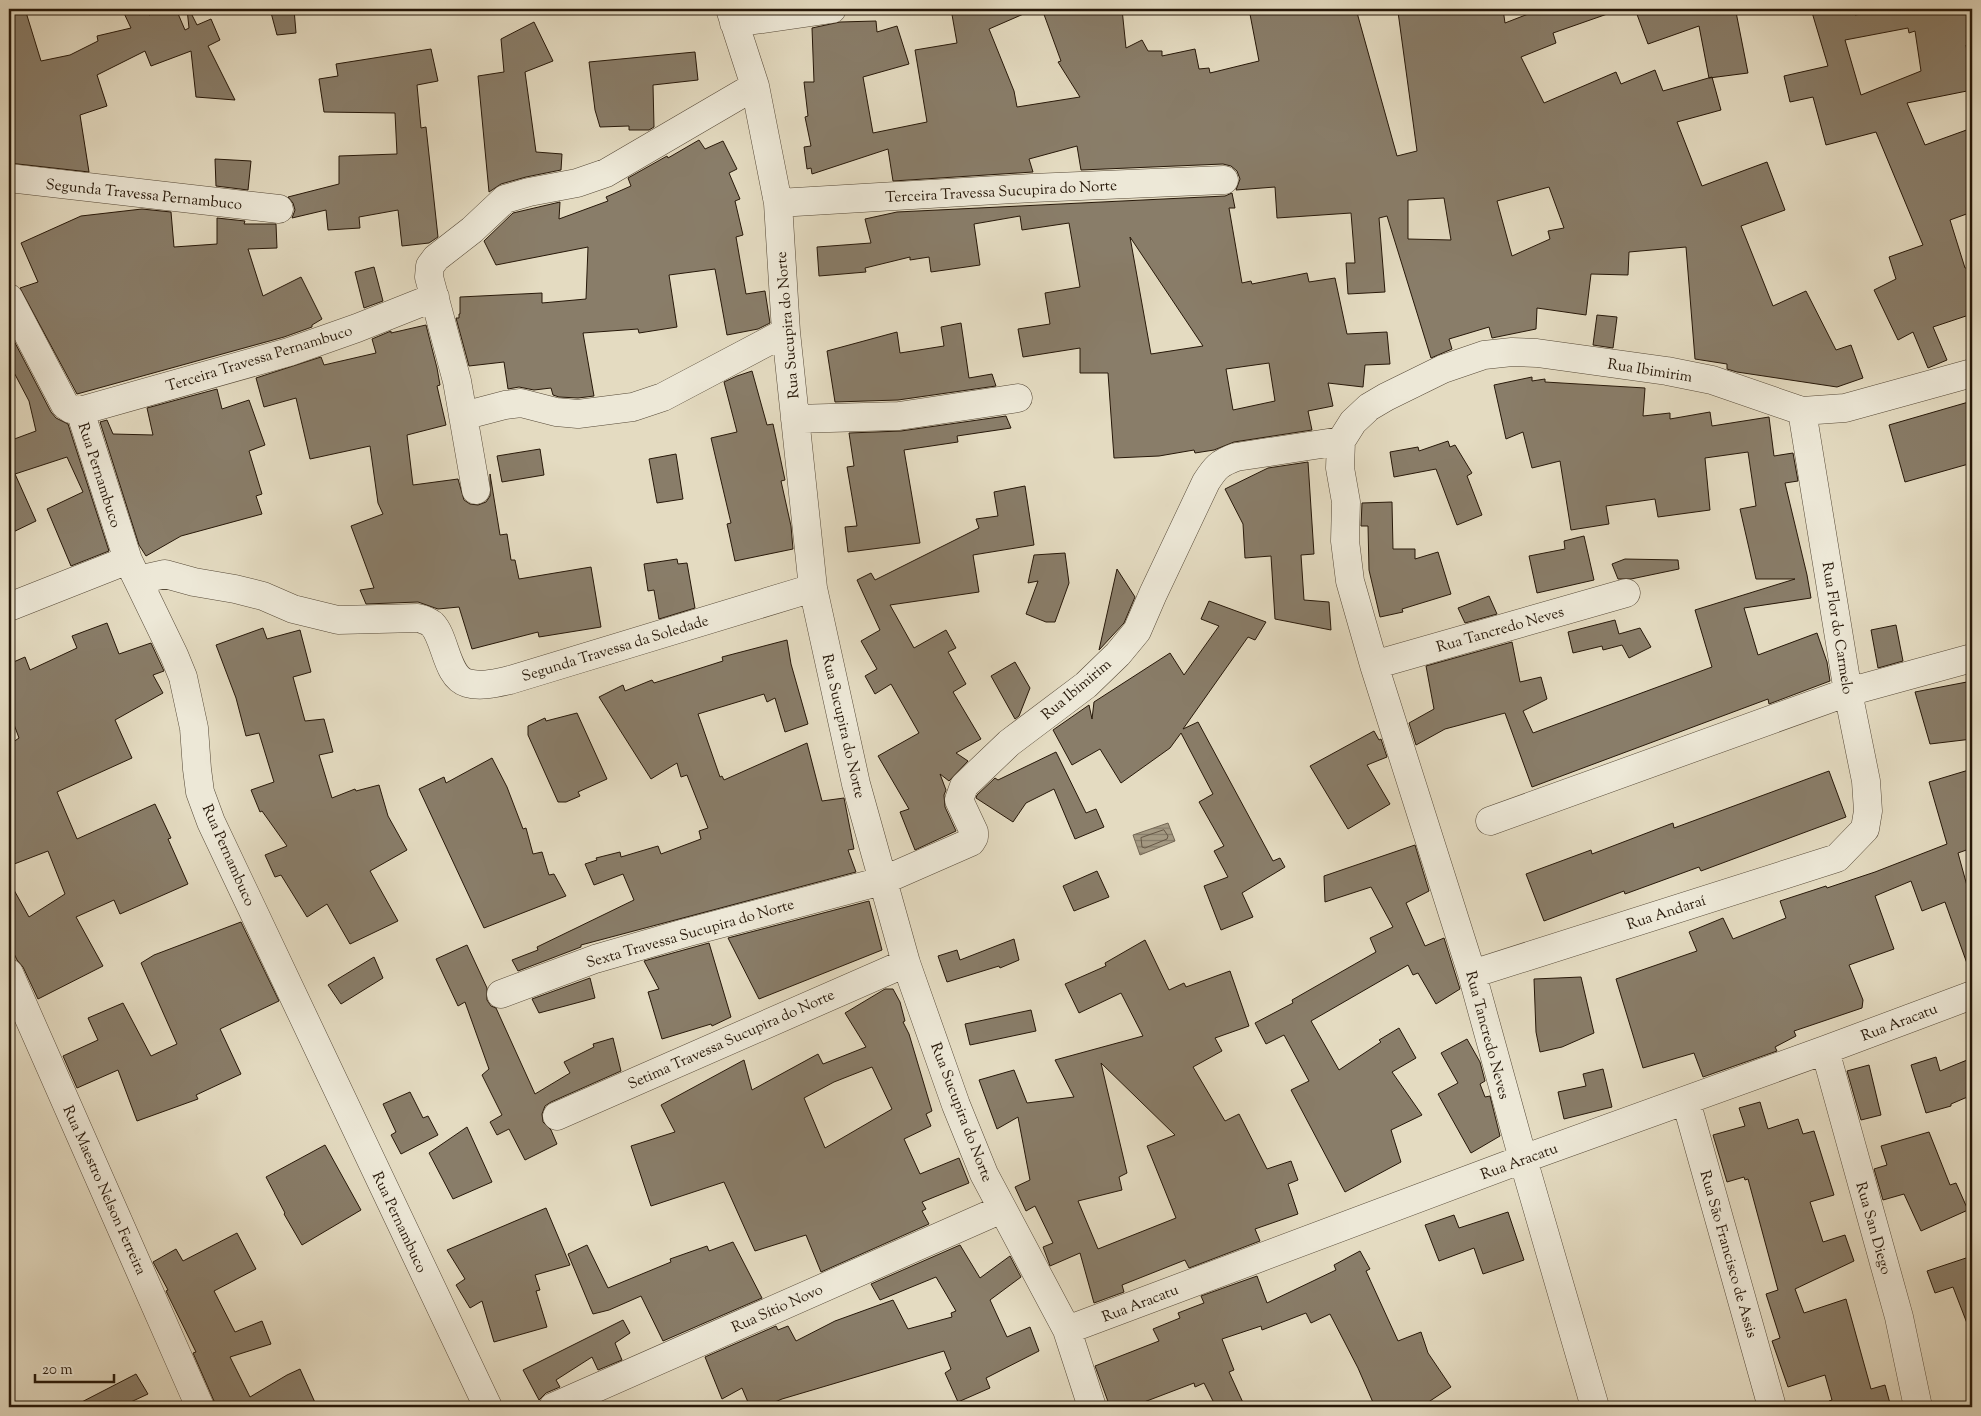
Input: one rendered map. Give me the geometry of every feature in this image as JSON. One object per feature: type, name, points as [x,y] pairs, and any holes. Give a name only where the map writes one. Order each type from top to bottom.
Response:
[{"type":"street","points":[[732,16],[832,9]]},
{"type":"street","name":"Rua Sucupira do Norte","points":[[732,16],[755,86],[778,203],[786,332],[813,588],[856,784],[906,963],[956,1105],[984,1174],[1067,1330],[1092,1407]]},
{"type":"street","points":[[476,490],[457,381],[432,287],[430,266],[436,258],[472,230],[505,199],[529,192],[577,183],[606,172],[640,155],[755,86]]},
{"type":"street","name":"Segunda Travessa Pernambuco","points":[[9,178],[280,209]]},
{"type":"street","name":"Terceira Travessa Sucupira do Norte","points":[[778,203],[1224,180]]},
{"type":"street","name":"Terceira Travessa Pernambuco","points":[[80,411],[289,352],[357,328],[432,287]]},
{"type":"street","name":"Rua Pernambuco","points":[[9,298],[65,405],[80,411],[133,570],[174,655],[182,677],[194,728],[200,792],[212,822],[488,1407]]},
{"type":"street","points":[[463,416],[505,405],[521,403],[556,412],[578,414],[633,407],[663,397],[786,332]]},
{"type":"street","name":"Rua Ibimirim","points":[[882,881],[971,842],[974,832],[960,800],[964,786],[1009,743],[1086,685],[1118,654],[1137,631],[1206,482],[1222,462],[1236,457],[1343,439],[1353,422],[1369,407],[1386,396],[1444,369],[1484,355],[1512,352],[1565,357],[1712,380],[1802,410],[1846,408],[1972,373]]},
{"type":"street","points":[[795,419],[899,416],[1018,398]]},
{"type":"street","name":"Rua Flor do Carmelo","points":[[1802,410],[1848,692],[1866,781],[1868,811],[1865,829],[1855,842]]},
{"type":"street","name":"Rua Tancredo Neves","points":[[1343,439],[1340,468],[1346,502],[1345,541],[1350,581],[1374,665],[1472,974],[1595,1407]]},
{"type":"street","points":[[9,608],[133,570]]},
{"type":"street","name":"Segunda Travessa da Soledade","points":[[133,570],[165,574],[194,582],[235,589],[263,596],[293,609],[338,620],[418,618],[433,625],[454,672],[460,680],[485,685],[510,680],[813,588]]},
{"type":"street","name":"Rua Tancredo Neves","points":[[1374,665],[1626,593]]},
{"type":"street","points":[[1490,822],[1848,692],[1972,658]]},
{"type":"street","name":"Rua Andaraí","points":[[1472,974],[1837,858],[1855,842]]},
{"type":"street","name":"Sexta Travessa Sucupira do Norte","points":[[501,994],[604,956],[882,881]]},
{"type":"street","name":"Setima Travessa Sucupira do Norte","points":[[557,1116],[906,963]]},
{"type":"street","name":"Rua Maestro Nelson Ferreira","points":[[9,973],[200,1407]]},
{"type":"street","name":"Rua Aracatu","points":[[1067,1330],[1523,1159],[1972,995]]},
{"type":"street","name":"Rua San Diego","points":[[1825,1050],[1899,1317],[1918,1407]]},
{"type":"street","name":"Rua São Francisco de Assis","points":[[1686,1101],[1772,1407]]},
{"type":"street","name":"Rua Sítio Novo","points":[[553,1407],[1002,1209]]},
{"type":"water","points":[[1168,823],[1175,841],[1140,855],[1133,835]]},
{"type":"building","points":[[9,9],[25,9],[41,61],[70,55],[98,41],[97,36],[131,28],[122,9],[146,9],[149,15],[167,9],[176,9],[185,30],[189,28],[187,9],[189,9],[197,25],[211,19],[220,40],[208,46],[235,100],[196,97],[191,51],[151,66],[145,51],[97,75],[107,106],[80,115],[89,172],[9,163]]},
{"type":"building","points":[[270,9],[294,9],[296,33],[277,35]]},
{"type":"building","points":[[951,9],[1035,9],[989,29],[1014,91],[1017,107],[1080,97],[1058,62],[1061,61],[1042,9],[1122,9],[1126,48],[1142,40],[1148,51],[1162,51],[1162,56],[1195,49],[1199,69],[1209,68],[1210,73],[1259,61],[1249,9],[1356,9],[1397,156],[1417,151],[1398,12],[1420,9],[1503,9],[1505,23],[1541,9],[1613,9],[1613,12],[1553,33],[1556,43],[1521,57],[1544,103],[1616,72],[1621,84],[1655,70],[1663,91],[1712,77],[1721,110],[1677,122],[1702,186],[1767,162],[1785,210],[1741,226],[1773,306],[1806,291],[1836,350],[1851,345],[1863,378],[1837,387],[1737,372],[1727,369],[1727,364],[1695,359],[1686,247],[1629,252],[1628,275],[1591,274],[1586,315],[1537,308],[1536,329],[1492,338],[1489,327],[1449,339],[1452,349],[1431,358],[1387,216],[1379,218],[1385,292],[1348,294],[1346,263],[1355,263],[1351,213],[1277,218],[1275,187],[1236,190],[1240,179],[1237,171],[1231,166],[1223,164],[1081,170],[1077,146],[1029,159],[1033,172],[893,181],[888,149],[812,174],[811,168],[807,169],[804,147],[811,146],[805,117],[808,116],[804,82],[814,82],[812,28],[840,22],[876,21],[877,32],[897,26],[909,64],[863,77],[873,133],[927,122],[915,50],[957,43]],"holes":[[[1549,187],[1564,228],[1548,231],[1550,239],[1512,256],[1497,201]],[[1444,198],[1451,240],[1408,239],[1408,200]]]},
{"type":"building","points":[[1635,9],[1737,9],[1748,73],[1709,78],[1699,26],[1648,44]]},
{"type":"building","points":[[1811,9],[1854,9],[1855,15],[1889,9],[1972,9],[1972,44],[1966,45],[1972,90],[1907,103],[1925,145],[1972,128],[1972,212],[1950,220],[1965,268],[1967,268],[1972,283],[1972,314],[1933,327],[1947,360],[1928,368],[1913,332],[1898,340],[1874,290],[1896,279],[1889,257],[1923,245],[1876,132],[1826,145],[1813,97],[1790,102],[1784,76],[1828,66]],"holes":[[[1908,28],[1909,33],[1915,31],[1921,71],[1861,95],[1845,40]]]},
{"type":"building","points":[[534,22],[553,61],[525,72],[536,152],[562,154],[561,170],[501,184],[489,192],[478,76],[504,72],[501,39]]},
{"type":"building","points":[[431,49],[438,81],[417,85],[421,128],[426,127],[438,237],[429,243],[402,246],[398,210],[359,217],[360,228],[328,230],[326,210],[292,218],[295,210],[293,203],[288,197],[339,184],[339,156],[397,154],[395,113],[324,112],[319,79],[338,76],[336,64]]},
{"type":"building","points":[[695,52],[698,80],[653,85],[654,127],[649,130],[629,130],[629,126],[600,127],[595,110],[589,62]]},
{"type":"building","points":[[699,140],[705,149],[723,141],[737,169],[729,173],[740,199],[735,201],[743,235],[736,237],[746,294],[765,291],[770,323],[758,329],[727,335],[715,269],[669,275],[677,327],[639,333],[638,329],[583,333],[594,396],[578,398],[559,397],[553,395],[551,388],[534,390],[519,387],[508,389],[504,362],[469,366],[456,318],[459,318],[460,314],[460,297],[542,293],[542,303],[586,299],[588,247],[496,265],[484,241],[513,213],[560,202],[559,219],[608,201],[606,197],[631,186],[628,178]]},
{"type":"building","points":[[215,159],[251,161],[248,190],[216,186]]},
{"type":"building","points":[[1232,193],[1235,208],[1229,208],[1242,283],[1251,281],[1252,284],[1307,273],[1309,282],[1335,278],[1347,334],[1387,332],[1390,364],[1365,365],[1363,387],[1328,383],[1333,406],[1308,411],[1312,430],[1234,442],[1214,450],[1195,453],[1194,450],[1159,456],[1114,458],[1108,373],[1080,373],[1080,348],[1023,357],[1018,329],[1050,324],[1045,293],[1080,287],[1069,223],[1022,230],[1020,216],[974,224],[980,265],[931,272],[929,257],[910,260],[910,257],[865,268],[866,272],[819,276],[817,247],[871,243],[865,219],[897,212],[1225,196]],"holes":[[[1130,237],[1203,346],[1151,354]],[[1269,363],[1275,401],[1233,410],[1226,369]]]},
{"type":"building","points":[[142,209],[171,212],[174,247],[217,244],[217,218],[245,221],[244,224],[276,224],[277,248],[248,249],[263,296],[301,277],[322,319],[312,325],[312,327],[284,337],[77,394],[20,288],[38,282],[21,243],[81,216]]},
{"type":"building","points":[[374,267],[383,301],[364,308],[355,272]]},
{"type":"building","points":[[1597,315],[1617,317],[1613,348],[1593,345]]},
{"type":"building","points":[[961,323],[969,378],[992,374],[996,386],[898,400],[835,402],[827,351],[897,332],[900,353],[944,346],[941,327]]},
{"type":"building","points":[[426,325],[437,368],[440,385],[437,386],[446,425],[407,435],[413,485],[458,479],[464,500],[470,504],[478,505],[486,502],[490,496],[490,474],[500,535],[507,534],[511,560],[515,560],[519,579],[591,567],[601,627],[539,637],[538,632],[472,649],[459,607],[438,609],[418,602],[366,604],[360,590],[374,588],[351,526],[383,514],[378,503],[370,446],[310,459],[296,398],[264,407],[256,378],[321,357],[324,365],[376,353],[372,339],[391,331],[391,333]]},
{"type":"building","points":[[12,337],[51,412],[56,418],[68,424],[109,551],[71,566],[47,509],[83,492],[67,457],[15,474],[36,521],[9,534],[9,441],[36,431],[29,401],[9,363],[9,338]]},
{"type":"building","points":[[752,371],[767,425],[773,424],[785,480],[781,481],[791,526],[793,549],[735,561],[727,524],[731,523],[711,438],[737,432],[724,382]]},
{"type":"building","points":[[1532,377],[1532,381],[1545,379],[1545,382],[1645,388],[1643,416],[1670,413],[1670,419],[1710,412],[1712,426],[1769,417],[1774,456],[1793,453],[1798,481],[1785,483],[1811,598],[1744,608],[1758,655],[1817,633],[1827,662],[1830,681],[1769,704],[1768,699],[1532,787],[1505,713],[1445,729],[1416,745],[1409,723],[1434,709],[1426,666],[1512,642],[1520,682],[1541,677],[1547,699],[1523,711],[1533,733],[1712,667],[1695,610],[1795,579],[1756,579],[1740,509],[1756,506],[1748,452],[1705,458],[1710,510],[1658,517],[1655,499],[1606,506],[1609,524],[1571,530],[1560,461],[1532,468],[1523,432],[1506,439],[1494,385]]},
{"type":"building","points":[[217,389],[222,409],[249,400],[265,445],[249,451],[262,494],[256,496],[262,514],[181,536],[146,556],[139,545],[100,422],[107,420],[113,434],[153,435],[147,408]]},
{"type":"building","points":[[1972,401],[1972,463],[1905,482],[1889,425]]},
{"type":"building","points":[[1006,416],[1011,428],[957,436],[958,442],[904,450],[920,543],[848,552],[845,527],[857,526],[847,467],[854,466],[849,433],[901,431]]},
{"type":"building","points":[[1448,441],[1450,447],[1455,445],[1472,473],[1467,476],[1482,515],[1457,525],[1436,469],[1394,477],[1390,452],[1418,447],[1419,451]]},
{"type":"building","points":[[540,449],[544,475],[502,482],[497,456]]},
{"type":"building","points":[[676,454],[683,499],[657,503],[649,459]]},
{"type":"building","points":[[1308,462],[1314,554],[1301,555],[1304,600],[1329,602],[1331,630],[1275,619],[1271,556],[1245,558],[1243,524],[1225,489],[1268,468]]},
{"type":"building","points":[[1025,486],[1034,545],[973,555],[979,592],[890,605],[914,648],[946,630],[956,648],[948,652],[966,684],[953,692],[981,739],[956,753],[968,761],[949,781],[940,774],[946,790],[944,795],[945,807],[956,831],[915,850],[900,812],[909,809],[878,756],[919,733],[891,684],[875,694],[865,676],[877,669],[861,641],[880,630],[857,580],[871,573],[875,580],[979,528],[976,519],[998,516],[994,492]]},
{"type":"building","points":[[1392,502],[1393,549],[1415,549],[1415,559],[1438,552],[1451,594],[1402,609],[1403,612],[1380,617],[1369,570],[1368,526],[1361,526],[1362,503]]},
{"type":"building","points":[[1584,536],[1594,580],[1537,593],[1529,556],[1565,549],[1564,541]]},
{"type":"building","points":[[1065,553],[1069,583],[1055,622],[1046,622],[1026,614],[1038,581],[1028,583],[1034,555]]},
{"type":"building","points":[[677,559],[678,564],[687,563],[695,608],[659,619],[654,590],[648,591],[644,564]]},
{"type":"building","points":[[1625,559],[1678,560],[1679,569],[1631,579],[1618,579],[1612,564]]},
{"type":"building","points":[[1117,569],[1135,597],[1124,623],[1099,650]]},
{"type":"building","points":[[1489,596],[1497,614],[1465,623],[1458,608]]},
{"type":"building","points":[[1209,601],[1266,622],[1255,640],[1248,637],[1183,729],[1198,722],[1273,861],[1280,858],[1285,867],[1242,893],[1253,917],[1221,930],[1204,886],[1228,877],[1214,851],[1224,846],[1199,802],[1213,794],[1181,733],[1170,748],[1121,783],[1100,749],[1072,765],[1053,730],[1089,705],[1092,719],[1094,702],[1170,653],[1184,675],[1219,626],[1201,619]]},
{"type":"building","points":[[1615,620],[1619,634],[1640,628],[1651,647],[1629,658],[1622,645],[1603,650],[1602,646],[1573,653],[1568,632]]},
{"type":"building","points":[[107,623],[119,654],[151,643],[164,671],[153,675],[163,693],[115,720],[132,758],[57,792],[77,839],[155,804],[171,838],[168,839],[188,884],[120,914],[114,900],[76,917],[103,966],[38,999],[9,943],[9,881],[29,917],[65,894],[48,851],[9,866],[9,745],[19,738],[9,711],[9,664],[25,657],[30,670],[77,648],[72,636]]},
{"type":"building","points":[[1896,625],[1903,661],[1878,668],[1871,630]]},
{"type":"building","points":[[263,628],[267,639],[300,630],[311,672],[293,677],[305,721],[324,719],[333,752],[319,755],[332,798],[355,789],[356,791],[379,785],[388,816],[407,850],[370,871],[398,921],[350,944],[327,904],[307,917],[281,875],[275,877],[265,855],[287,846],[262,811],[260,812],[251,790],[274,782],[259,733],[246,736],[236,698],[216,645]]},
{"type":"building","points":[[787,640],[791,664],[808,724],[785,732],[775,698],[767,702],[764,694],[698,714],[720,777],[722,776],[724,780],[807,743],[822,801],[844,798],[854,849],[848,850],[856,872],[581,945],[581,947],[518,971],[512,960],[538,950],[537,947],[634,900],[623,874],[594,885],[585,864],[597,860],[596,858],[620,852],[621,857],[658,846],[661,854],[701,839],[699,831],[708,828],[687,775],[681,777],[677,763],[651,779],[599,697],[623,685],[625,691],[652,680],[654,683],[723,661],[722,657]]},
{"type":"building","points":[[1015,662],[1030,688],[1019,716],[1015,719],[991,676]]},
{"type":"building","points":[[1972,681],[1972,739],[1930,744],[1915,692]]},
{"type":"building","points":[[577,713],[607,779],[578,792],[580,796],[566,802],[558,802],[528,735],[528,726],[545,718],[546,721]]},
{"type":"building","points":[[1374,731],[1379,740],[1381,739],[1387,757],[1367,765],[1390,804],[1348,829],[1310,766]]},
{"type":"building","points":[[1056,752],[1086,813],[1096,809],[1104,827],[1075,839],[1054,789],[1026,803],[1013,822],[976,798],[995,778],[998,780]]},
{"type":"building","points":[[492,758],[507,787],[523,829],[526,828],[533,854],[542,852],[549,875],[554,874],[566,896],[484,928],[419,789],[444,777],[446,783]]},
{"type":"building","points":[[1972,769],[1972,848],[1958,853],[1972,904],[1972,969],[1969,969],[1945,902],[1922,911],[1911,881],[1875,896],[1894,949],[1849,965],[1863,1000],[1862,1008],[1794,1031],[1796,1036],[1775,1047],[1777,1051],[1703,1077],[1694,1053],[1643,1068],[1616,979],[1697,951],[1689,932],[1723,918],[1733,939],[1786,918],[1780,901],[1875,872],[1947,844],[1929,782]]},
{"type":"building","points":[[1829,771],[1846,817],[1701,871],[1699,867],[1625,894],[1624,891],[1544,921],[1526,874],[1591,850],[1592,854],[1673,823],[1674,828]]},
{"type":"building","points":[[1415,845],[1429,891],[1406,903],[1425,946],[1444,938],[1460,989],[1436,1004],[1418,973],[1413,975],[1408,965],[1311,1021],[1339,1070],[1381,1042],[1379,1040],[1399,1028],[1416,1058],[1392,1072],[1422,1115],[1391,1130],[1401,1162],[1345,1192],[1291,1090],[1309,1081],[1284,1035],[1266,1044],[1255,1023],[1293,1003],[1292,1000],[1376,952],[1370,938],[1393,927],[1371,887],[1325,902],[1324,876]]},
{"type":"building","points":[[1097,871],[1109,897],[1074,911],[1063,886]]},
{"type":"building","points":[[869,901],[882,950],[759,999],[728,938]]},
{"type":"building","points":[[241,922],[279,1001],[220,1029],[241,1074],[196,1095],[198,1099],[137,1121],[118,1070],[77,1088],[63,1056],[98,1040],[88,1018],[123,1003],[151,1056],[177,1044],[141,963],[154,955]]},
{"type":"building","points":[[1014,939],[1019,960],[1000,968],[999,966],[947,982],[938,956],[957,950],[960,960]]},
{"type":"building","points":[[1145,940],[1169,990],[1184,983],[1186,987],[1230,971],[1249,1026],[1215,1038],[1222,1051],[1193,1067],[1225,1121],[1239,1114],[1267,1169],[1291,1161],[1298,1180],[1288,1184],[1298,1214],[1255,1229],[1260,1241],[1189,1268],[1185,1260],[1122,1285],[1124,1292],[1094,1303],[1080,1253],[1050,1266],[1043,1247],[1053,1243],[1035,1206],[1026,1211],[1015,1187],[1030,1180],[1018,1117],[997,1129],[979,1080],[1014,1070],[1027,1103],[1074,1097],[1055,1060],[1143,1036],[1121,993],[1079,1013],[1065,984],[1106,966],[1105,963]],"holes":[[[1101,1063],[1175,1135],[1147,1146],[1176,1218],[1098,1249],[1078,1201],[1122,1190],[1119,1177],[1127,1173]]]},
{"type":"building","points":[[709,943],[731,1017],[712,1026],[711,1024],[662,1039],[648,992],[659,989],[644,961]]},
{"type":"building","points":[[467,945],[487,988],[487,1000],[491,1006],[496,1008],[535,1094],[570,1073],[564,1062],[594,1047],[593,1044],[613,1038],[621,1071],[545,1106],[542,1114],[543,1122],[551,1130],[557,1144],[525,1160],[509,1129],[497,1135],[490,1122],[502,1115],[482,1075],[489,1069],[465,1002],[458,1006],[436,959]]},
{"type":"building","points":[[374,957],[383,978],[341,1004],[328,985]]},
{"type":"building","points":[[1581,977],[1594,1033],[1562,1047],[1540,1052],[1536,1032],[1534,979]]},
{"type":"building","points":[[590,978],[595,998],[539,1013],[532,999]]},
{"type":"building","points":[[885,989],[893,989],[900,1002],[905,1021],[903,1022],[909,1034],[932,1111],[926,1114],[931,1126],[904,1139],[920,1174],[959,1158],[969,1183],[922,1202],[926,1209],[922,1211],[929,1224],[821,1272],[806,1235],[755,1251],[724,1182],[651,1206],[631,1146],[675,1132],[661,1105],[744,1060],[752,1090],[818,1054],[823,1064],[866,1047],[845,1013]],"holes":[[[872,1067],[892,1109],[825,1148],[804,1098],[834,1082]]]},
{"type":"building","points":[[1031,1010],[1036,1031],[970,1045],[965,1024]]},
{"type":"building","points":[[1467,1039],[1480,1062],[1485,1081],[1480,1084],[1485,1097],[1490,1096],[1500,1136],[1471,1153],[1438,1094],[1458,1083],[1441,1053]]},
{"type":"building","points":[[1936,1057],[1940,1071],[1972,1058],[1972,1095],[1951,1104],[1951,1106],[1926,1113],[1911,1065]]},
{"type":"building","points":[[1869,1065],[1881,1115],[1861,1120],[1847,1071]]},
{"type":"building","points":[[1603,1069],[1612,1107],[1564,1119],[1558,1092],[1586,1086],[1583,1074]]},
{"type":"building","points":[[410,1092],[423,1118],[428,1116],[438,1135],[401,1154],[391,1135],[396,1132],[383,1104]]},
{"type":"building","points":[[1760,1102],[1768,1129],[1798,1119],[1803,1134],[1814,1131],[1834,1195],[1810,1202],[1823,1242],[1845,1235],[1854,1261],[1795,1289],[1804,1313],[1846,1299],[1871,1389],[1885,1385],[1891,1407],[1830,1407],[1829,1401],[1832,1400],[1825,1375],[1788,1387],[1772,1341],[1780,1338],[1766,1294],[1778,1290],[1748,1179],[1745,1180],[1744,1177],[1727,1182],[1713,1135],[1745,1126],[1739,1108]]},
{"type":"building","points":[[467,1127],[492,1182],[453,1199],[429,1153]]},
{"type":"building","points":[[1929,1132],[1950,1185],[1956,1183],[1968,1210],[1921,1231],[1904,1194],[1883,1200],[1874,1169],[1887,1165],[1881,1146]]},
{"type":"building","points":[[325,1145],[361,1210],[302,1245],[266,1177]]},
{"type":"building","points":[[546,1208],[570,1265],[535,1275],[540,1290],[536,1291],[547,1327],[494,1342],[482,1301],[470,1308],[456,1285],[465,1279],[447,1250]]},
{"type":"building","points":[[1508,1212],[1524,1260],[1483,1274],[1474,1248],[1439,1261],[1425,1225],[1454,1215],[1459,1228]]},
{"type":"building","points":[[237,1233],[256,1269],[214,1291],[235,1332],[262,1321],[271,1344],[230,1357],[250,1397],[300,1369],[317,1407],[215,1407],[193,1353],[196,1352],[153,1262],[176,1249],[183,1261]]},
{"type":"building","points":[[733,1242],[762,1298],[663,1341],[641,1296],[609,1310],[593,1314],[568,1254],[587,1245],[608,1288],[671,1262],[670,1259],[707,1246],[709,1251]]},
{"type":"building","points":[[960,1245],[980,1278],[1010,1256],[1021,1277],[990,1300],[1007,1337],[1030,1327],[1039,1351],[986,1378],[990,1388],[958,1402],[945,1373],[951,1369],[944,1351],[782,1399],[763,1407],[750,1407],[742,1388],[722,1399],[705,1357],[776,1326],[778,1330],[788,1326],[796,1341],[835,1321],[893,1300],[908,1329],[952,1317],[951,1313],[956,1311],[936,1277],[880,1300],[871,1284]]},
{"type":"building","points":[[1360,1251],[1370,1269],[1366,1271],[1398,1341],[1421,1332],[1428,1353],[1451,1387],[1421,1407],[1375,1407],[1358,1368],[1330,1314],[1311,1323],[1306,1313],[1262,1330],[1261,1326],[1222,1339],[1234,1370],[1229,1372],[1245,1407],[1216,1407],[1204,1383],[1195,1387],[1194,1383],[1131,1407],[1110,1407],[1095,1366],[1159,1341],[1153,1329],[1180,1318],[1178,1313],[1204,1303],[1201,1296],[1257,1276],[1267,1303],[1336,1270],[1334,1265]]},
{"type":"building","points":[[1972,1256],[1972,1331],[1970,1331],[1953,1287],[1935,1293],[1927,1271]]},
{"type":"building","points":[[623,1320],[630,1333],[615,1343],[622,1360],[598,1370],[592,1357],[556,1380],[560,1387],[546,1393],[539,1400],[523,1370]]},
{"type":"building","points":[[136,1374],[148,1394],[120,1407],[72,1407]]}]
